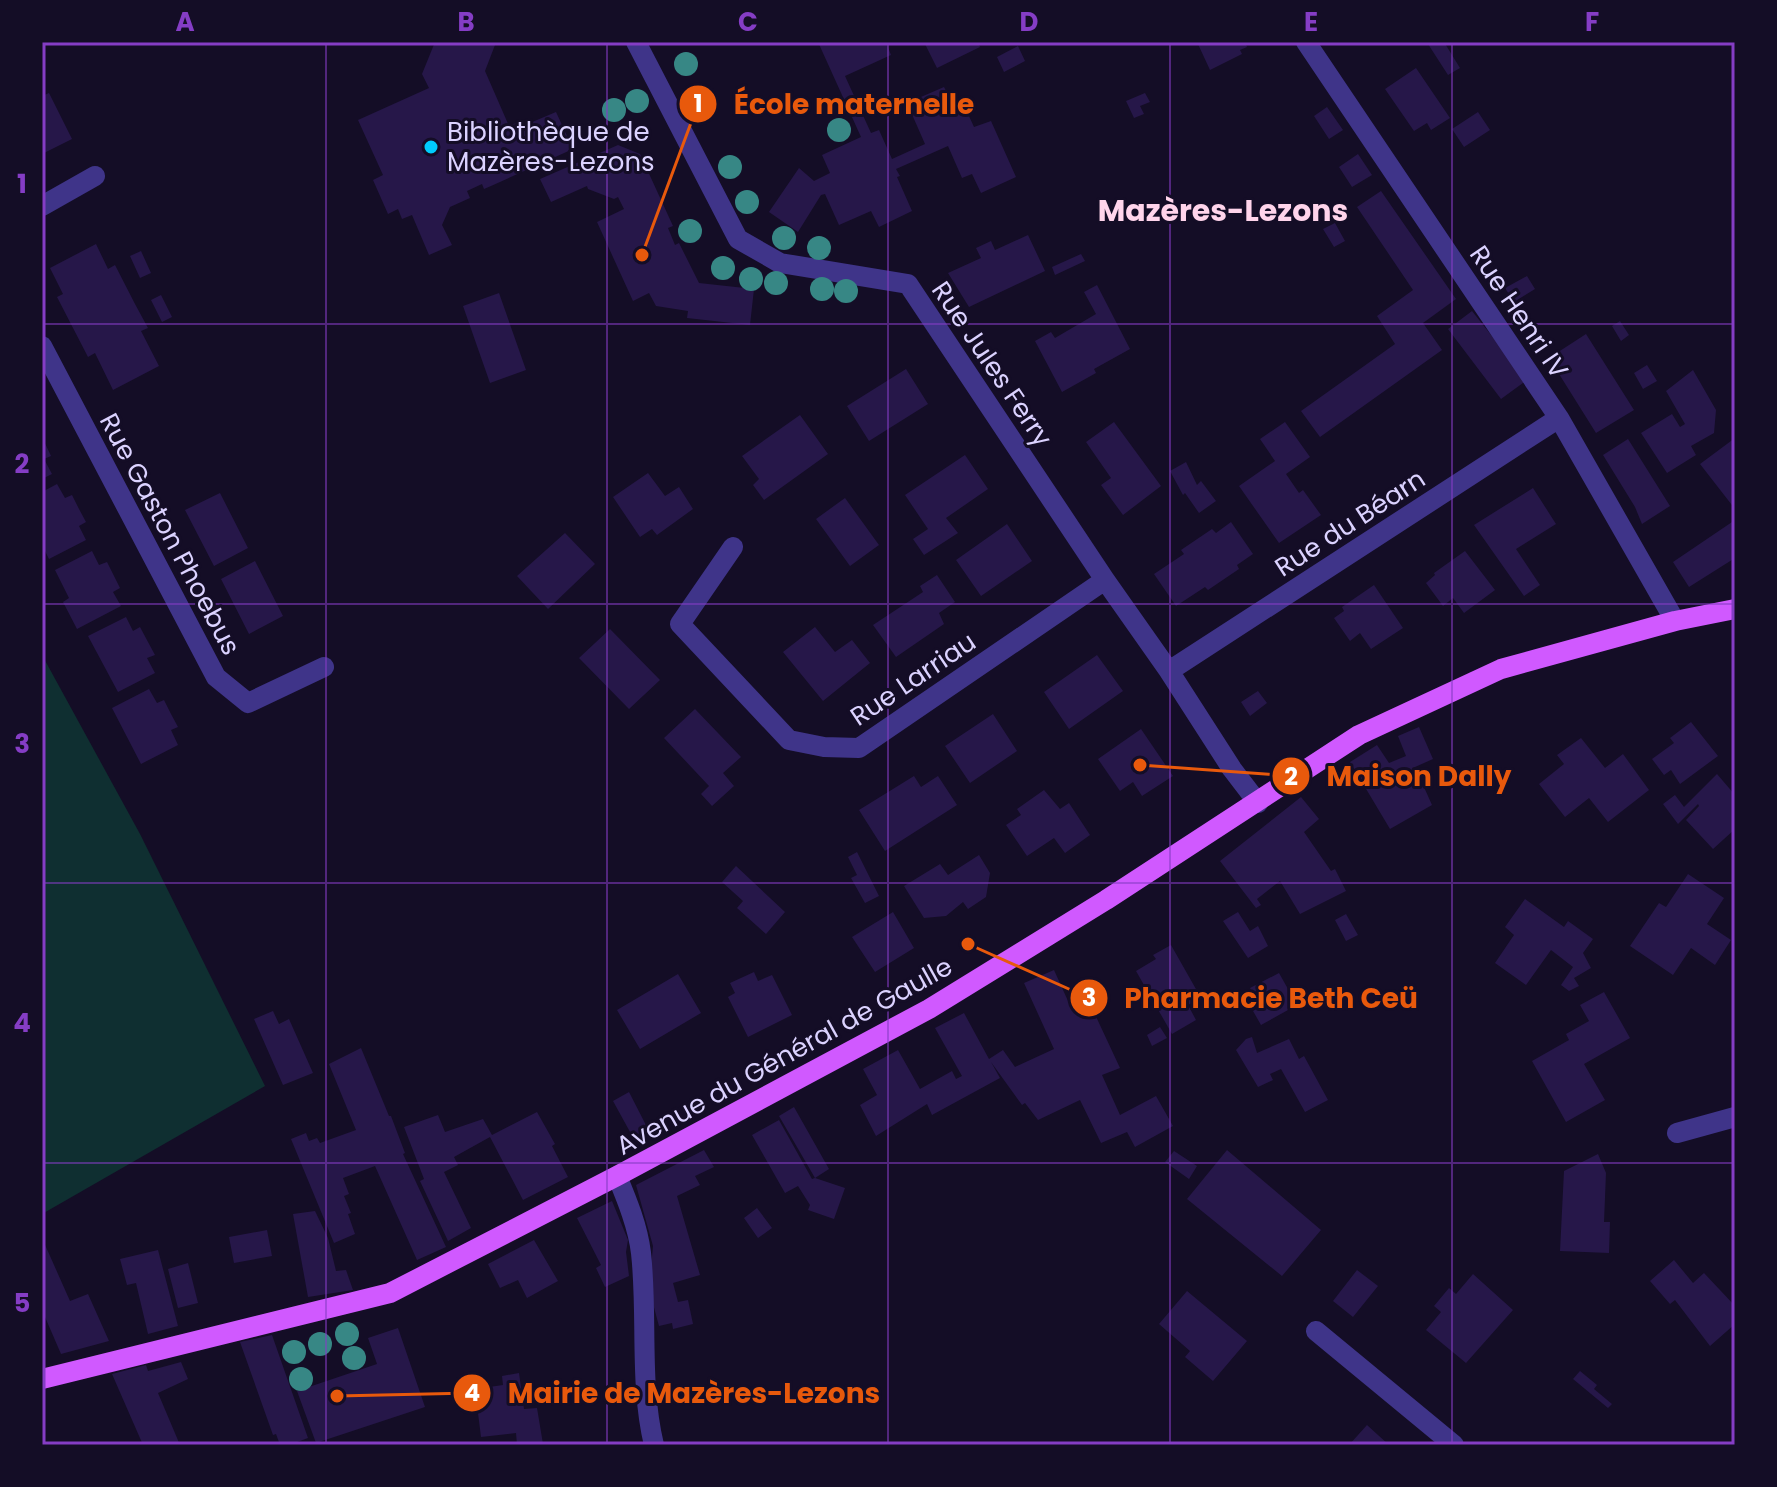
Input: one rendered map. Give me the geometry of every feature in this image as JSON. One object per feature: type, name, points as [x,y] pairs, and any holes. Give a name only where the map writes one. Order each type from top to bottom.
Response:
[{"type":"main road","name":"Avenue du Général de Gaulle","points":[[42,1379],[390,1293],[929,1009],[1106,900],[1359,735],[1501,669],[1675,621],[1735,609]]},
{"type":"street","name":"Rue Jules Ferry","points":[[636,42],[738,239],[780,263],[908,284],[1232,769],[1258,803]]},
{"type":"street","name":"Rue Henri IV","points":[[1306,42],[1559,418],[1675,621]]},
{"type":"street","points":[[42,206],[95,176]]},
{"type":"street","name":"Rue Gaston Phoebus","points":[[42,346],[216,677],[248,703],[324,667]]},
{"type":"street","name":"Rue du Béarn","points":[[1169,671],[1559,418]]},
{"type":"street","name":"Rue Larriau","points":[[733,547],[680,624],[789,740],[824,747],[859,748],[1105,580]]},
{"type":"street","points":[[1677,1133],[1735,1117]]},
{"type":"street","points":[[617,1176],[628,1202],[641,1251],[644,1357],[654,1445]]},
{"type":"street","points":[[1316,1331],[1454,1445]]},
{"type":"green space","points":[[42,655],[140,834],[265,1086],[42,1214]]},
{"type":"building","points":[[435,42],[502,42],[495,45],[485,71],[509,126],[516,123],[518,128],[556,112],[573,149],[484,189],[482,184],[467,191],[470,198],[450,207],[442,225],[452,245],[429,255],[412,215],[402,219],[398,209],[388,214],[373,180],[383,175],[358,120],[429,88],[422,74]]},
{"type":"building","points":[[818,42],[886,42],[891,55],[845,76],[871,133],[879,130],[892,159],[925,144],[907,103],[944,87],[954,107],[963,103],[974,127],[991,121],[1016,177],[981,193],[972,174],[962,178],[948,146],[896,169],[912,211],[879,227],[871,211],[839,225],[825,194],[821,195],[798,232],[769,212],[799,168],[814,181],[830,173],[822,155],[861,137]]},
{"type":"building","points":[[924,42],[978,42],[980,47],[937,68]]},
{"type":"building","points":[[1197,42],[1245,42],[1247,47],[1240,50],[1242,54],[1210,70]]},
{"type":"building","points":[[1444,42],[1460,68],[1448,75],[1428,44]]},
{"type":"building","points":[[1018,46],[1025,61],[1004,72],[997,57]]},
{"type":"building","points":[[1416,68],[1450,118],[1431,130],[1427,123],[1414,131],[1385,89]]},
{"type":"building","points":[[49,93],[72,139],[42,154],[42,96]]},
{"type":"building","points":[[1145,93],[1150,102],[1140,106],[1144,114],[1134,118],[1126,101]]},
{"type":"building","points":[[1327,107],[1343,130],[1329,139],[1314,116]]},
{"type":"building","points":[[1478,112],[1490,130],[1464,147],[1452,129]]},
{"type":"building","points":[[618,145],[640,154],[673,226],[668,228],[675,245],[679,243],[699,283],[754,289],[750,325],[687,318],[688,311],[656,306],[649,293],[633,301],[597,222],[624,209],[618,197],[614,199],[587,186],[551,202],[540,179]]},
{"type":"building","points":[[1358,154],[1372,175],[1352,187],[1339,167]]},
{"type":"building","points":[[1381,191],[1456,299],[1423,323],[1442,350],[1320,437],[1301,411],[1395,344],[1377,316],[1413,290],[1357,207]]},
{"type":"building","points":[[1335,223],[1345,241],[1334,247],[1323,229]]},
{"type":"building","points":[[1028,235],[1045,271],[969,307],[948,273],[981,258],[976,248],[991,241],[995,250]]},
{"type":"building","points":[[96,244],[108,269],[115,265],[148,328],[141,331],[159,366],[113,390],[95,353],[88,357],[57,297],[63,294],[50,268]]},
{"type":"building","points":[[141,251],[151,273],[140,278],[130,256]]},
{"type":"building","points":[[1081,254],[1085,261],[1055,275],[1052,267]]},
{"type":"building","points":[[1527,276],[1535,289],[1514,302],[1505,288]]},
{"type":"building","points":[[1097,285],[1130,349],[1062,392],[1035,341],[1051,332],[1055,338],[1096,314],[1084,292]]},
{"type":"building","points":[[499,293],[526,370],[490,383],[463,306]]},
{"type":"building","points":[[161,295],[172,317],[162,322],[151,300]]},
{"type":"building","points":[[1472,311],[1527,380],[1501,399],[1448,329]]},
{"type":"building","points":[[1620,321],[1629,335],[1621,341],[1612,326]]},
{"type":"building","points":[[1586,334],[1634,410],[1596,433],[1549,358]]},
{"type":"building","points":[[1647,365],[1657,381],[1643,389],[1634,373]]},
{"type":"building","points":[[906,369],[928,404],[869,441],[847,406]]},
{"type":"building","points":[[1693,370],[1716,410],[1714,433],[1691,446],[1696,455],[1667,473],[1641,433],[1672,414],[1680,427],[1685,424],[1666,391]]},
{"type":"building","points":[[800,415],[828,454],[764,500],[753,485],[759,479],[742,456]]},
{"type":"building","points":[[1114,422],[1161,486],[1123,515],[1101,485],[1111,478],[1086,442]]},
{"type":"building","points":[[1285,422],[1310,457],[1286,474],[1299,493],[1303,490],[1321,515],[1279,543],[1239,486],[1275,461],[1260,439]]},
{"type":"building","points":[[42,437],[51,456],[44,459],[52,474],[42,479]]},
{"type":"building","points":[[1735,438],[1735,509],[1700,464]]},
{"type":"building","points":[[1628,439],[1670,506],[1642,524],[1603,455]]},
{"type":"building","points":[[965,455],[988,489],[946,518],[958,533],[924,555],[913,539],[928,529],[905,495]]},
{"type":"building","points":[[1186,462],[1197,485],[1201,481],[1216,501],[1199,513],[1185,493],[1183,495],[1170,471]]},
{"type":"building","points":[[648,473],[665,496],[679,487],[693,509],[657,535],[652,529],[640,537],[613,497]]},
{"type":"building","points":[[57,484],[65,498],[72,495],[86,522],[79,526],[86,540],[49,559],[42,545],[42,492]]},
{"type":"building","points":[[1533,488],[1556,524],[1516,549],[1540,585],[1524,596],[1474,525]]},
{"type":"building","points":[[220,493],[248,548],[214,566],[185,510]]},
{"type":"building","points":[[845,498],[879,545],[850,566],[816,519]]},
{"type":"building","points":[[1735,520],[1735,558],[1689,587],[1673,562]]},
{"type":"building","points":[[1231,522],[1253,554],[1237,565],[1239,569],[1208,590],[1205,587],[1176,606],[1154,574],[1184,554],[1181,550],[1212,529],[1216,533]]},
{"type":"building","points":[[1007,524],[1032,561],[981,596],[956,560]]},
{"type":"building","points":[[565,533],[595,564],[548,609],[517,576]]},
{"type":"building","points":[[92,551],[99,565],[107,562],[120,588],[113,592],[121,606],[77,629],[63,602],[69,598],[55,570]]},
{"type":"building","points":[[1465,551],[1495,590],[1464,613],[1453,598],[1443,606],[1426,583],[1434,573]]},
{"type":"building","points":[[255,561],[283,616],[249,634],[221,579]]},
{"type":"building","points":[[937,575],[955,602],[939,613],[944,624],[896,657],[873,625],[923,592],[920,586]]},
{"type":"building","points":[[1374,585],[1403,628],[1371,649],[1360,633],[1350,641],[1334,618],[1344,611],[1342,607]]},
{"type":"building","points":[[126,617],[133,631],[140,627],[155,655],[147,658],[155,673],[118,692],[88,636]]},
{"type":"building","points":[[815,627],[835,652],[852,640],[870,663],[823,701],[783,652]]},
{"type":"building","points":[[610,629],[660,680],[629,709],[579,658]]},
{"type":"building","points":[[1097,655],[1123,691],[1069,729],[1044,692]]},
{"type":"building","points":[[149,689],[157,703],[164,700],[178,727],[171,730],[178,745],[141,764],[112,708]]},
{"type":"building","points":[[1258,691],[1267,703],[1250,716],[1241,702]]},
{"type":"building","points":[[695,709],[741,757],[723,773],[734,786],[712,806],[701,794],[709,786],[664,738]]},
{"type":"building","points":[[993,714],[1017,751],[970,783],[945,746]]},
{"type":"building","points":[[1691,722],[1718,756],[1680,784],[1671,770],[1664,775],[1652,759],[1674,743],[1670,738]]},
{"type":"building","points":[[1419,727],[1433,759],[1415,767],[1432,805],[1390,829],[1350,762],[1377,745],[1389,763],[1406,756],[1398,736]]},
{"type":"building","points":[[1141,729],[1173,776],[1142,796],[1133,782],[1120,791],[1098,759]]},
{"type":"building","points":[[1581,738],[1605,768],[1623,754],[1649,790],[1608,822],[1589,798],[1565,817],[1539,784],[1564,764],[1557,755]]},
{"type":"building","points":[[1717,774],[1735,795],[1735,829],[1713,849],[1686,820],[1698,804],[1678,824],[1663,804],[1675,795],[1684,807]]},
{"type":"building","points":[[914,776],[921,787],[938,776],[957,805],[885,851],[859,810]]},
{"type":"building","points":[[1044,790],[1060,809],[1069,803],[1090,835],[1065,853],[1054,838],[1027,856],[1006,825],[1021,815],[1017,809]]},
{"type":"building","points":[[1301,797],[1319,819],[1304,832],[1331,871],[1335,869],[1346,891],[1300,914],[1280,881],[1257,899],[1261,905],[1256,908],[1220,861]]},
{"type":"building","points":[[857,852],[879,896],[865,903],[851,878],[857,875],[848,857]]},
{"type":"building","points":[[979,855],[990,873],[986,897],[968,909],[963,902],[946,916],[924,918],[904,886],[940,864],[948,875]]},
{"type":"building","points":[[736,866],[785,912],[766,934],[737,908],[743,901],[722,882]]},
{"type":"building","points":[[1688,874],[1724,898],[1707,924],[1731,940],[1715,965],[1691,948],[1673,975],[1630,946],[1659,903],[1666,907]]},
{"type":"building","points":[[1525,899],[1564,927],[1568,921],[1593,939],[1583,953],[1591,968],[1574,978],[1579,986],[1569,991],[1561,985],[1573,967],[1551,950],[1526,985],[1495,963],[1514,935],[1505,927]]},
{"type":"building","points":[[893,912],[914,948],[875,972],[852,937]]},
{"type":"building","points":[[1238,912],[1250,931],[1258,926],[1268,946],[1248,958],[1223,921]]},
{"type":"building","points":[[1346,914],[1358,935],[1346,941],[1335,920]]},
{"type":"building","points":[[1171,945],[1201,998],[1188,1005],[1196,1020],[1172,1034],[1136,971],[1156,959],[1153,955]]},
{"type":"building","points":[[1054,970],[1068,1001],[1085,993],[1120,1068],[1102,1075],[1120,1115],[1156,1096],[1173,1126],[1135,1147],[1127,1132],[1101,1143],[1080,1100],[1038,1120],[1025,1103],[1022,1105],[991,1062],[1000,1078],[932,1115],[927,1104],[876,1136],[860,1105],[877,1095],[863,1069],[898,1050],[920,1089],[952,1071],[956,1079],[962,1076],[935,1028],[964,1013],[989,1059],[1003,1050],[1015,1067],[1054,1049],[1024,983]]},
{"type":"building","points":[[754,972],[758,981],[772,975],[792,1015],[748,1037],[728,997],[735,993],[730,983]]},
{"type":"building","points":[[1279,973],[1297,1005],[1261,1025],[1253,1011],[1260,1007],[1250,988]]},
{"type":"building","points":[[678,974],[701,1013],[640,1049],[617,1010]]},
{"type":"building","points":[[1604,992],[1630,1038],[1584,1064],[1605,1100],[1566,1122],[1532,1061],[1569,1040],[1566,1034],[1589,1021],[1580,1005]]},
{"type":"building","points":[[866,1006],[872,1017],[858,1023],[853,1012]]},
{"type":"building","points":[[273,1011],[279,1024],[289,1019],[313,1073],[283,1085],[254,1019]]},
{"type":"building","points":[[1160,1027],[1167,1038],[1152,1046],[1147,1035]]},
{"type":"building","points":[[1252,1037],[1257,1053],[1289,1039],[1299,1059],[1304,1056],[1328,1100],[1305,1112],[1281,1069],[1270,1074],[1273,1080],[1258,1087],[1236,1050]]},
{"type":"building","points":[[361,1048],[391,1116],[403,1154],[446,1247],[417,1260],[375,1166],[343,1178],[349,1194],[344,1196],[355,1234],[334,1243],[291,1139],[306,1133],[309,1141],[317,1138],[320,1143],[356,1130],[329,1064]]},
{"type":"building","points":[[629,1092],[650,1133],[635,1141],[613,1101]]},
{"type":"building","points":[[794,1107],[829,1169],[815,1178],[779,1116]]},
{"type":"building","points":[[537,1112],[555,1144],[552,1146],[568,1177],[523,1200],[490,1137],[454,1157],[458,1165],[444,1172],[471,1228],[448,1241],[420,1181],[424,1179],[404,1127],[438,1115],[445,1132],[483,1119],[492,1135]]},
{"type":"building","points":[[779,1120],[812,1179],[845,1188],[834,1219],[808,1210],[810,1205],[798,1186],[785,1193],[752,1135]]},
{"type":"building","points":[[704,1150],[714,1167],[695,1176],[700,1185],[677,1196],[700,1275],[673,1283],[678,1302],[688,1300],[693,1324],[673,1329],[672,1323],[659,1326],[649,1289],[653,1246],[636,1185]]},
{"type":"building","points":[[1227,1150],[1321,1230],[1282,1276],[1187,1199]]},
{"type":"building","points":[[1174,1151],[1197,1166],[1189,1179],[1165,1162]]},
{"type":"building","points":[[1598,1154],[1606,1173],[1604,1222],[1610,1222],[1609,1253],[1560,1251],[1564,1171]]},
{"type":"building","points":[[612,1201],[628,1240],[629,1276],[605,1287],[596,1268],[601,1265],[577,1218]]},
{"type":"building","points":[[757,1208],[772,1228],[758,1238],[744,1218]]},
{"type":"building","points":[[315,1211],[328,1238],[336,1271],[346,1270],[353,1290],[308,1297],[293,1214]]},
{"type":"building","points":[[267,1230],[272,1256],[234,1263],[229,1237]]},
{"type":"building","points":[[42,1238],[70,1301],[88,1294],[109,1341],[61,1354],[42,1310],[42,1274],[45,1273],[42,1267]]},
{"type":"building","points":[[534,1240],[558,1281],[527,1298],[518,1280],[500,1288],[488,1264]]},
{"type":"building","points":[[158,1250],[178,1326],[148,1334],[136,1283],[127,1285],[120,1259]]},
{"type":"building","points":[[1674,1260],[1693,1283],[1704,1273],[1735,1306],[1735,1324],[1710,1346],[1675,1300],[1670,1304],[1650,1281]]},
{"type":"building","points":[[188,1263],[198,1303],[178,1308],[168,1269]]},
{"type":"building","points":[[1357,1270],[1378,1286],[1353,1317],[1333,1301]]},
{"type":"building","points":[[1473,1274],[1513,1310],[1466,1363],[1426,1330],[1441,1312],[1434,1306],[1449,1288],[1456,1294]]},
{"type":"building","points":[[1187,1291],[1247,1341],[1213,1381],[1185,1357],[1190,1351],[1159,1324]]},
{"type":"building","points":[[398,1328],[425,1407],[316,1443],[297,1391],[377,1364],[368,1338]]},
{"type":"building","points":[[272,1335],[308,1438],[289,1445],[280,1445],[276,1434],[273,1435],[240,1342]]},
{"type":"building","points":[[181,1362],[188,1379],[158,1393],[180,1445],[143,1445],[112,1374],[146,1365],[148,1371]]},
{"type":"building","points":[[1580,1371],[1597,1385],[1594,1389],[1612,1404],[1608,1408],[1573,1379]]},
{"type":"building","points":[[519,1373],[524,1409],[537,1408],[543,1444],[517,1445],[516,1433],[481,1437],[475,1389],[503,1385],[502,1376]]},
{"type":"building","points":[[1367,1425],[1389,1445],[1349,1445]]},
{"type":"place","name":"Bibliothèque de Mazères-Lezons","points":[[431,147]]},
{"type":"place","name":"École maternelle","points":[[642,255]]},
{"type":"place","name":"Maison Dally","points":[[1140,765]]},
{"type":"place","name":"Pharmacie Beth Ceü","points":[[968,944]]},
{"type":"place","name":"Mairie de Mazères-Lezons","points":[[337,1396]]},
{"type":"district","name":"Mazères-Lezons","points":[[1223,210]]}]
